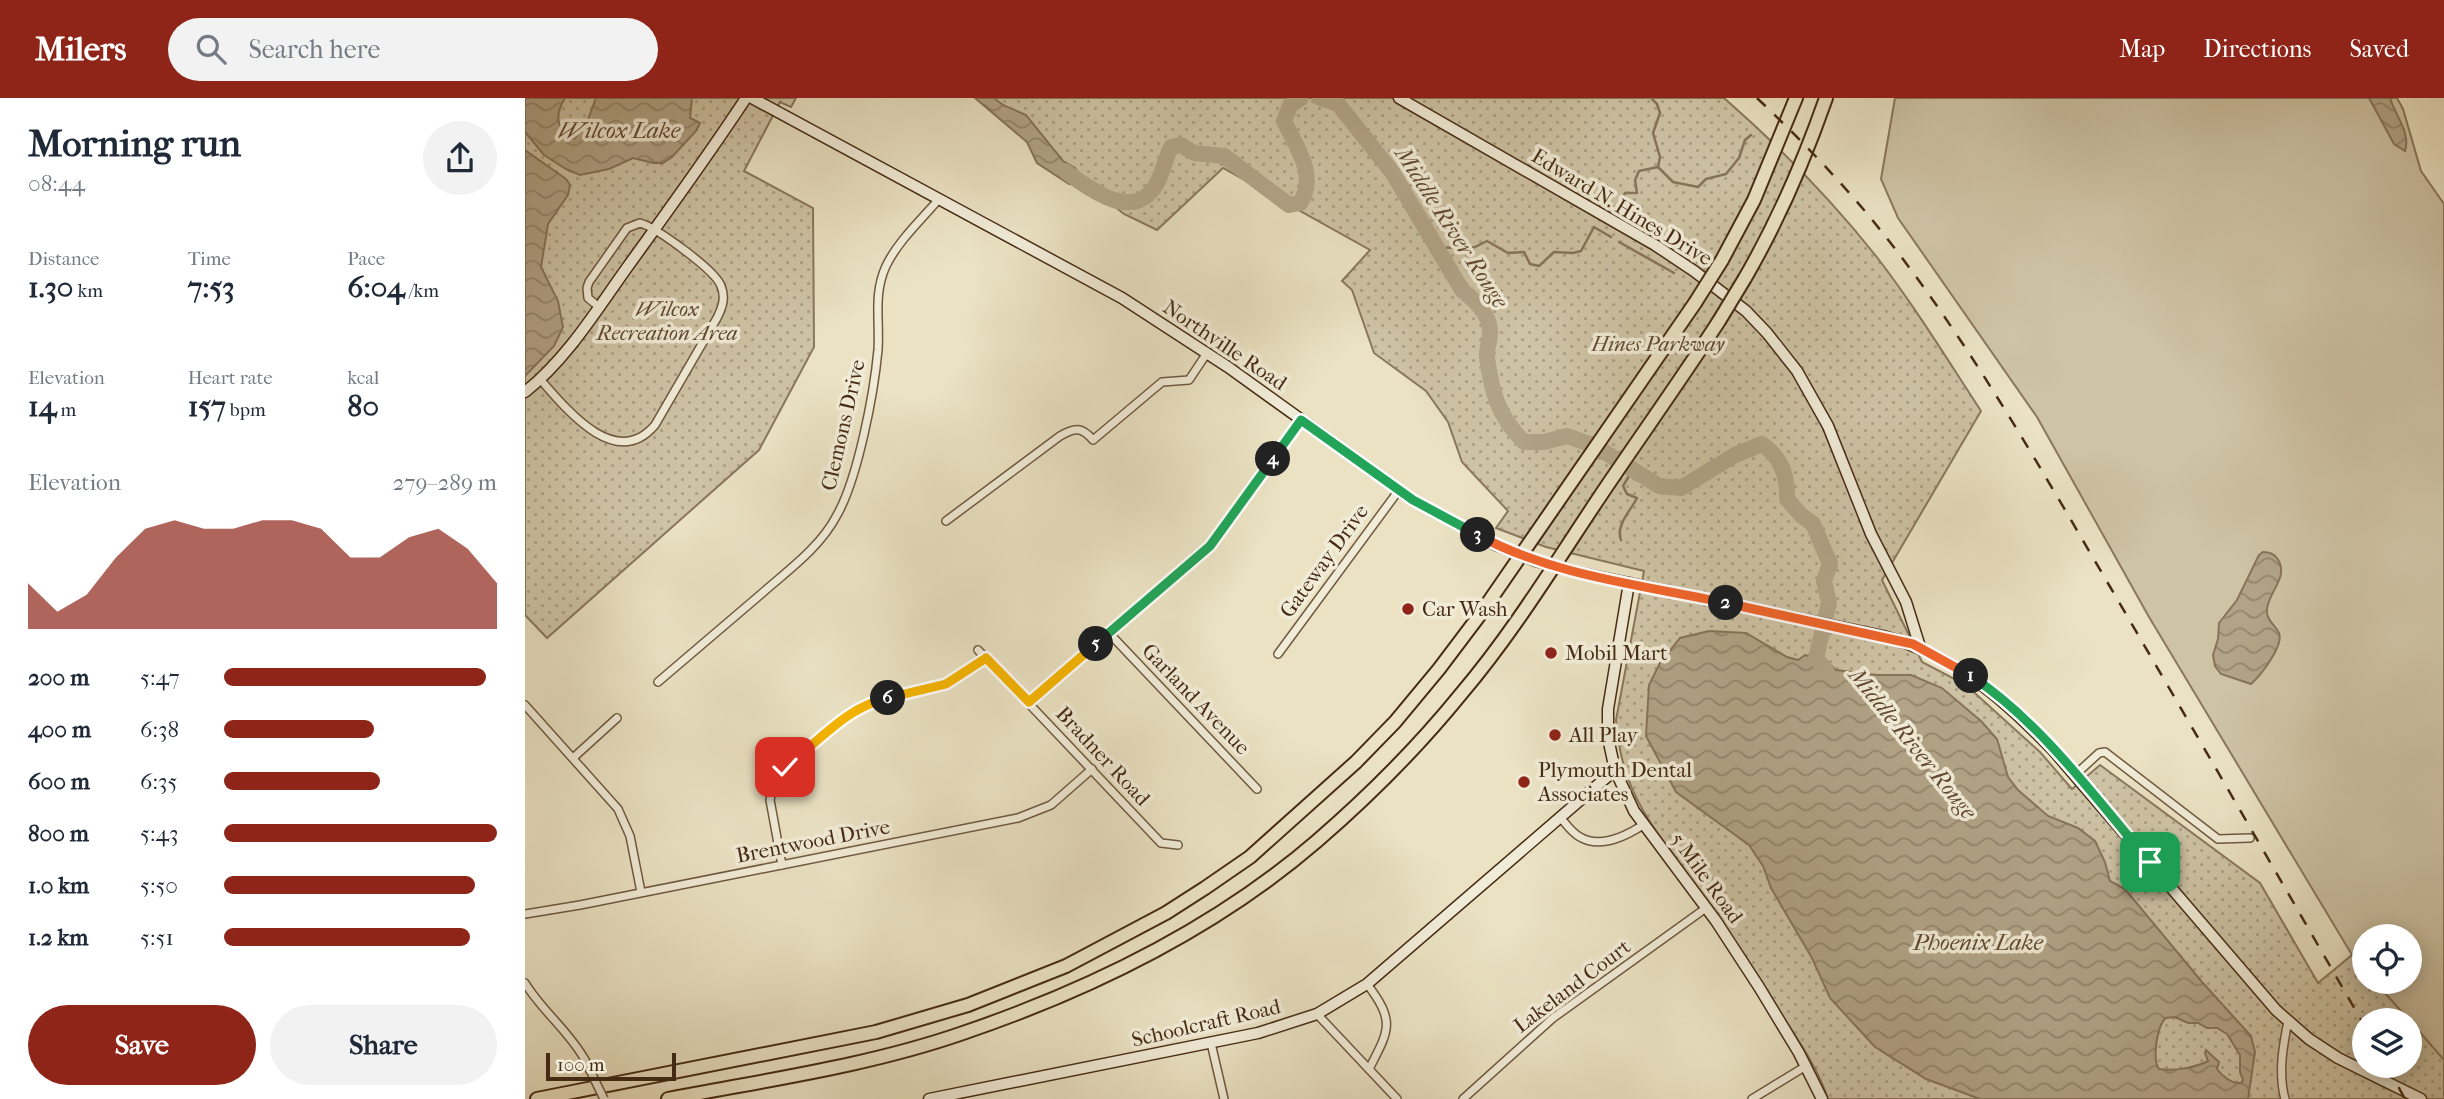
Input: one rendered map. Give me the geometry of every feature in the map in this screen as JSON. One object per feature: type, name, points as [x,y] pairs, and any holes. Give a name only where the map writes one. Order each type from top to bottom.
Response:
[{"type":"highway","points":[[537,1099],[812,1045],[920,1020],[1015,988],[1066,966],[1166,913],[1250,857],[1356,762],[1395,722],[1455,650],[1586,463],[1722,260],[1754,200],[1796,98]]},
{"type":"highway","points":[[668,1099],[869,1059],[962,1034],[1059,997],[1106,975],[1223,910],[1315,843],[1400,764],[1461,694],[1492,654],[1637,443],[1719,321],[1774,227],[1804,159],[1826,98]]},
{"type":"street","points":[[525,392],[540,380],[599,307],[746,98]]},
{"type":"street","name":"Northville Road","points":[[752,98],[1122,298],[1207,353],[1399,490],[1496,545],[1536,561],[1576,572],[1883,636],[1920,647],[1974,678],[2030,726],[2075,775],[2262,995],[2288,1020],[2338,1058],[2421,1099]]},
{"type":"street","name":"Edward N. Hines Drive","points":[[1399,98],[1655,245],[1694,271],[1755,320],[1797,371],[1828,426],[1871,534],[1906,602],[1920,647]]},
{"type":"street","name":"Clemons Drive","points":[[658,682],[794,565],[821,538],[837,516],[851,484],[865,424],[878,351],[877,302],[880,281],[893,253],[939,199]]},
{"type":"street","points":[[540,380],[565,407],[607,440],[622,443],[641,439],[655,425],[717,318],[723,302],[717,278],[655,229],[640,223],[631,225],[613,247],[587,288],[588,298],[599,307]]},
{"type":"street","points":[[946,521],[1060,436],[1078,428],[1083,429],[1093,440],[1162,382],[1189,380],[1207,353]]},
{"type":"street","points":[[1029,702],[1210,546],[1301,420]]},
{"type":"street","name":"Gateway Drive","points":[[1278,654],[1399,490]]},
{"type":"street","name":"5 Mile Road","points":[[1629,583],[1608,711],[1608,738],[1615,770],[1627,799],[1643,825],[1706,908],[1759,988],[1806,1066],[1822,1099]]},
{"type":"street","name":"Garland Avenue","points":[[1109,633],[1257,789]]},
{"type":"street","name":"Bradner Road","points":[[978,650],[1161,843],[1178,845]]},
{"type":"street","points":[[782,865],[770,800],[774,782],[785,767],[845,717],[865,705],[946,684],[986,658]]},
{"type":"street","points":[[525,705],[613,802],[629,836],[641,892]]},
{"type":"street","points":[[573,758],[617,718]]},
{"type":"street","points":[[2075,775],[2099,753],[2105,752],[2218,839],[2250,838]]},
{"type":"street","name":"Brentwood Drive","points":[[525,914],[1030,814],[1059,799],[1092,769]]},
{"type":"street","name":"Schoolcraft Road","points":[[929,1099],[1275,1029],[1317,1014],[1367,984],[1615,770]]},
{"type":"street","points":[[1560,817],[1576,835],[1597,842],[1622,836],[1643,825]]},
{"type":"street","name":"Lakeland Court","points":[[1463,1099],[1553,1018],[1706,908]]},
{"type":"street","points":[[525,983],[528,995],[570,1037],[604,1099]]},
{"type":"street","points":[[1367,984],[1381,1006],[1387,1022],[1386,1033],[1369,1069]]},
{"type":"street","points":[[1317,1014],[1397,1099]]},
{"type":"street","points":[[2285,1099],[2282,1048],[2288,1020]]},
{"type":"street","points":[[1211,1043],[1224,1099]]},
{"type":"street","points":[[1752,1099],[1806,1066]]},
{"type":"green space","name":"Wilcox Recreation Area","points":[[525,98],[796,98],[791,107],[780,102],[744,171],[813,208],[814,347],[759,450],[547,638],[525,615]]},
{"type":"green space","name":"Hines Parkway","points":[[977,98],[1724,98],[1803,173],[1859,235],[1904,294],[1981,411],[1882,580],[1922,662],[1966,685],[2040,752],[2072,789],[2100,765],[2260,883],[2318,983],[2352,955],[2352,994],[2386,994],[2398,1008],[2352,1008],[2352,1078],[2422,1078],[2422,1035],[2444,1060],[2444,1099],[1828,1099],[1805,1051],[1740,949],[1657,833],[1625,771],[1616,720],[1644,571],[1546,547],[1496,528],[1508,511],[1462,462],[1448,422],[1426,391],[1374,353],[1352,290],[1342,281],[1370,250],[1223,168],[1157,230],[1124,214]]},
{"type":"green space","points":[[1895,98],[2397,98],[2403,109],[2421,171],[2444,204],[2444,1060],[2422,1035],[2422,1008],[2398,1008],[2386,994],[2422,994],[2422,924],[2352,924],[2352,955],[2149,617],[2037,417],[1898,218],[1881,179]]},
{"type":"water","name":"Wilcox Lake","points":[[525,98],[565,98],[558,116],[560,126],[574,139],[587,122],[596,98],[692,98],[690,118],[700,123],[672,157],[663,163],[633,158],[609,169],[580,175],[544,155],[525,132]]},
{"type":"water","points":[[975,98],[994,98],[1026,115],[1063,161],[1075,168],[1082,183],[1069,184],[1037,163],[1027,142]]},
{"type":"water","points":[[2369,98],[2390,98],[2406,138],[2405,151],[2394,144]]},
{"type":"water","name":"Wilcox Lake","points":[[525,150],[566,179],[570,185],[568,195],[548,224],[541,267],[558,301],[563,327],[554,346],[525,376]]},
{"type":"water","points":[[2263,552],[2274,555],[2280,565],[2280,577],[2267,609],[2268,617],[2280,639],[2270,660],[2251,684],[2221,674],[2215,666],[2213,655],[2219,623],[2237,600]]},
{"type":"water","name":"Phoenix Lake","points":[[1709,631],[1746,633],[1787,657],[1798,660],[1805,655],[1825,660],[1836,670],[1877,675],[1911,675],[1942,688],[1981,721],[1997,739],[2008,777],[2018,790],[2048,816],[2078,828],[2095,841],[2110,881],[2125,889],[2251,1036],[2255,1052],[2248,1099],[1980,1099],[1926,1079],[1875,1047],[1830,998],[1812,958],[1749,845],[1676,792],[1646,736],[1649,685],[1660,663],[1680,638]],"holes":[[[2175,1017],[2188,1023],[2217,1028],[2227,1034],[2240,1055],[2243,1080],[2241,1083],[2231,1081],[2222,1074],[2217,1069],[2219,1062],[2206,1050],[2208,1061],[2184,1068],[2159,1069],[2156,1050],[2163,1022],[2166,1018]]]},
{"type":"waterway","name":"Middle River Rouge","points":[[1065,171],[1087,187],[1113,200],[1137,201],[1148,195],[1157,183],[1171,147],[1181,145],[1194,153],[1224,156],[1289,205],[1300,203],[1305,193],[1306,172],[1284,121],[1290,106],[1301,98]]},
{"type":"waterway","name":"Middle River Rouge","points":[[1320,98],[1338,104],[1392,172],[1462,290],[1484,313],[1490,330],[1487,358],[1494,393],[1508,423],[1524,442],[1544,442],[1567,436],[1595,446],[1659,486],[1681,488],[1735,455],[1762,444],[1769,449],[1779,461],[1785,475],[1787,499],[1813,524],[1830,564],[1824,581],[1829,603],[1816,658],[1827,672]]},
{"type":"waterway","points":[[1651,98],[1660,113],[1653,133],[1660,157],[1658,167]]},
{"type":"waterway","points":[[1658,167],[1673,182],[1698,187],[1706,179],[1726,174],[1739,158],[1745,140],[1751,135]]},
{"type":"waterway","points":[[1621,201],[1625,193],[1637,193],[1635,180],[1639,171],[1658,167]]},
{"type":"waterway","points":[[1437,248],[1475,247],[1487,241],[1508,253],[1524,252],[1530,264],[1539,266],[1554,252],[1581,251],[1594,227],[1611,237]]},
{"type":"waterway","points":[[1619,242],[1674,273]]},
{"type":"waterway","points":[[1621,540],[1620,529],[1637,498],[1627,494],[1623,486],[1632,471]]},
{"type":"railway","points":[[1757,98],[1815,155],[1869,216],[1903,259],[1966,349],[2053,490],[2354,1008]]},
{"type":"railway","points":[[2394,1078],[2405,1099]]},
{"type":"place","name":"Car Wash","points":[[1408,609]]},
{"type":"place","name":"Mobil Mart","points":[[1551,653]]},
{"type":"place","name":"All Play","points":[[1555,735]]},
{"type":"place","name":"Plymouth Dental Associates","points":[[1524,782]]},
{"type":"route","points":[[785,767],[852,712],[876,700],[946,684],[986,658],[1029,702],[1210,546],[1301,420],[1413,500],[1496,545],[1536,561],[1576,572],[1883,636],[1920,647],[1974,678],[2013,710],[2053,750],[2150,862]]}]
